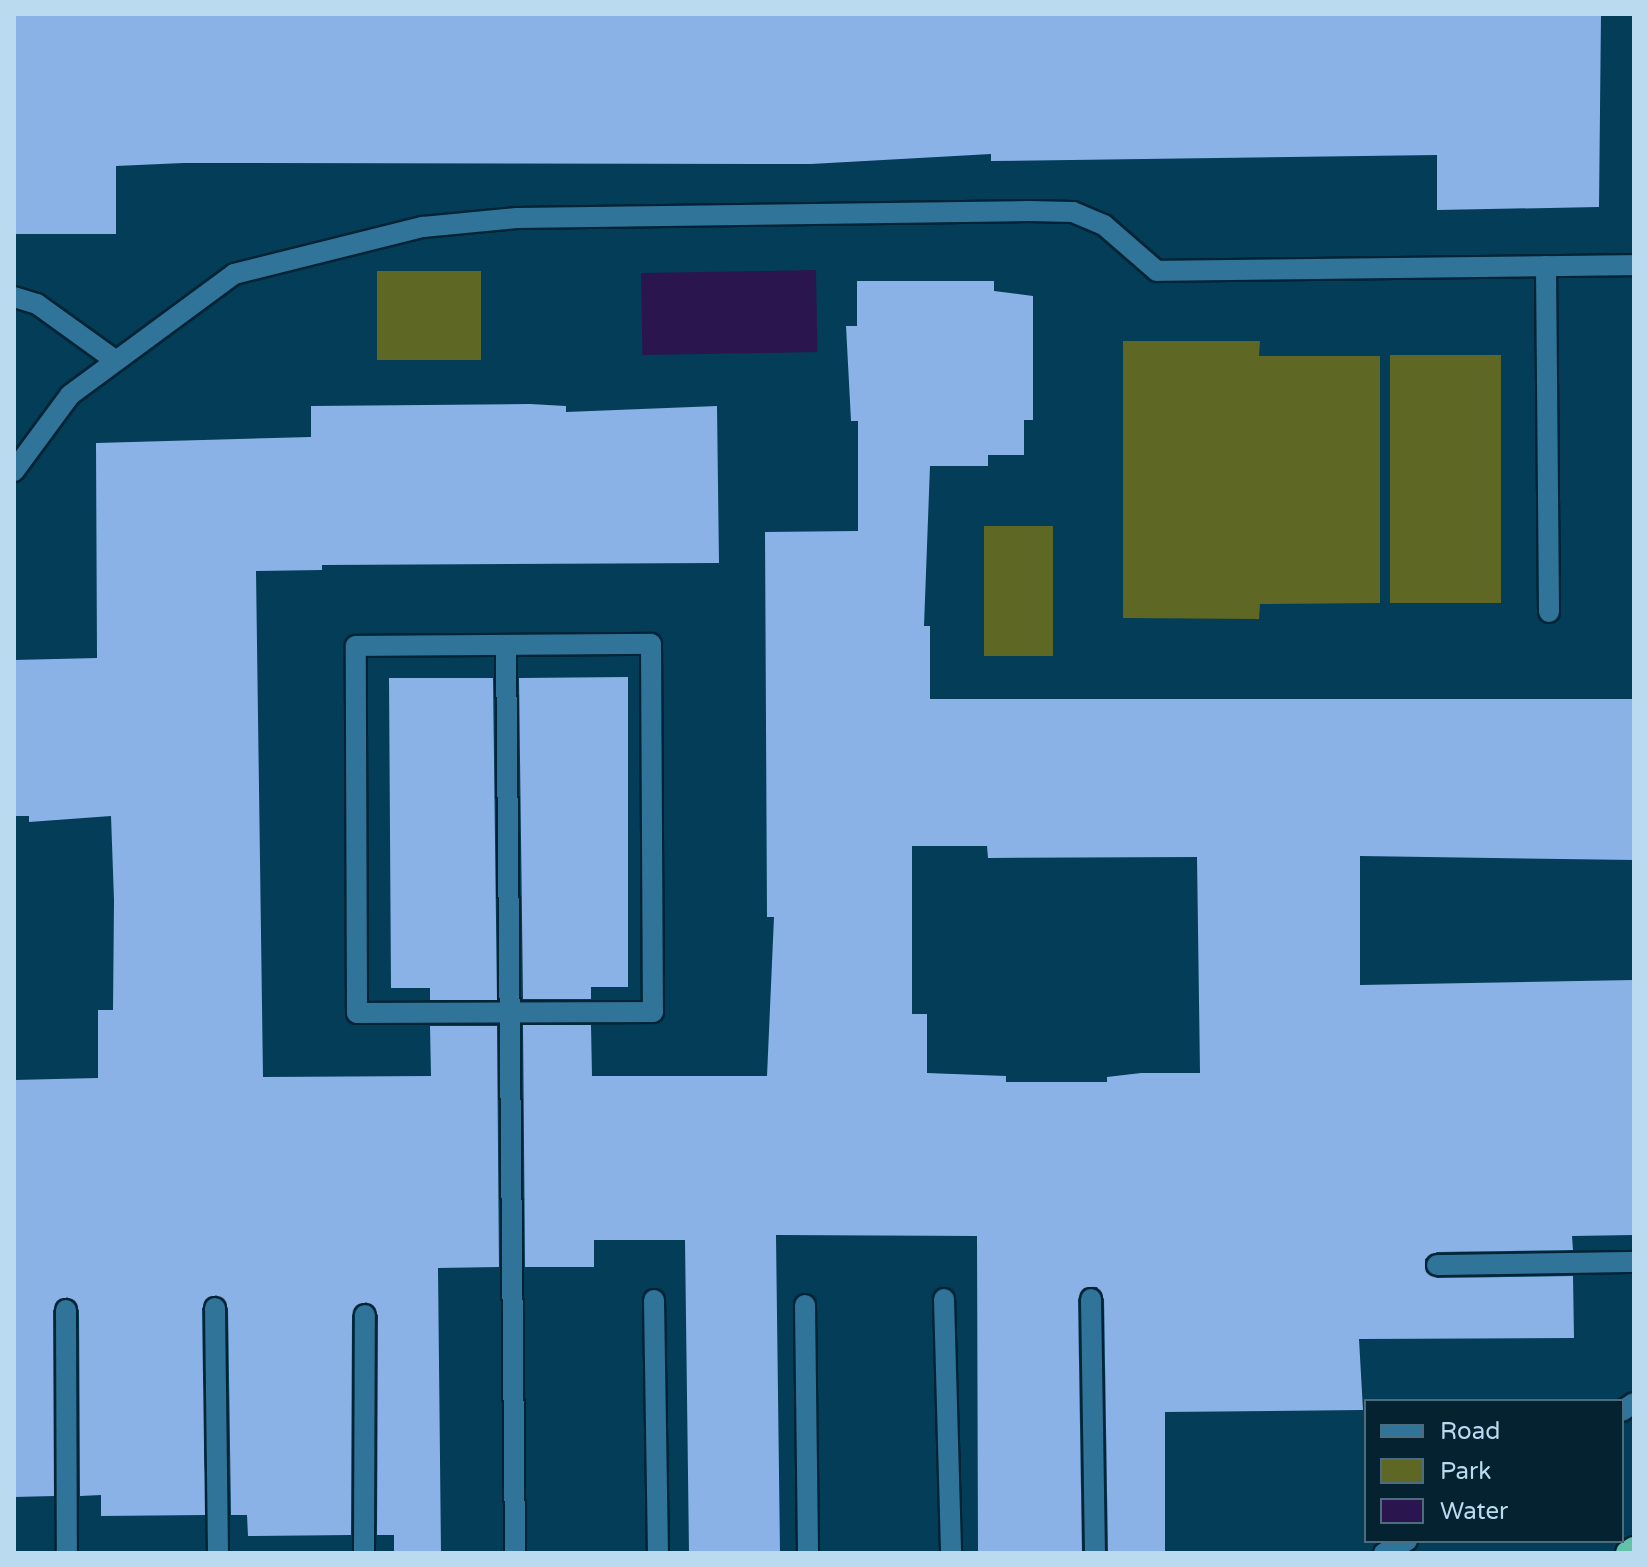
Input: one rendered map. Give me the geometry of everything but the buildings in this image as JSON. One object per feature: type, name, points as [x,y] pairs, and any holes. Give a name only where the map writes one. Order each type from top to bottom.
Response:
[{"type":"highway","points":[[1628,1553],[1634,1549]]},
{"type":"street","points":[[14,471],[70,395],[234,274],[423,227],[517,218],[1073,212],[1104,225],[1157,271],[1634,265]]},
{"type":"street","points":[[1546,266],[1549,612]]},
{"type":"street","points":[[14,297],[37,304],[115,360]]},
{"type":"street","points":[[651,644],[653,1012],[512,1012],[357,1013],[356,646],[651,644]]},
{"type":"street","points":[[506,645],[515,1553]]},
{"type":"street","points":[[1437,1265],[1634,1262]]},
{"type":"street","points":[[944,1299],[951,1553]]},
{"type":"street","points":[[1091,1299],[1095,1553]]},
{"type":"street","points":[[654,1300],[658,1553]]},
{"type":"street","points":[[805,1305],[808,1553]]},
{"type":"street","points":[[215,1308],[218,1553]]},
{"type":"street","points":[[66,1310],[67,1553]]},
{"type":"street","points":[[364,1553],[365,1315]]},
{"type":"street","points":[[1384,1553],[1403,1543]]},
{"type":"green space","points":[[377,271],[481,271],[481,360],[377,360]]},
{"type":"green space","points":[[1123,341],[1260,341],[1259,356],[1380,356],[1380,603],[1260,604],[1259,619],[1123,618]]},
{"type":"green space","points":[[1390,355],[1501,355],[1501,603],[1390,603]]},
{"type":"green space","points":[[984,526],[1053,526],[1053,656],[984,656]]},
{"type":"water","points":[[816,270],[817,352],[642,355],[641,273]]}]
